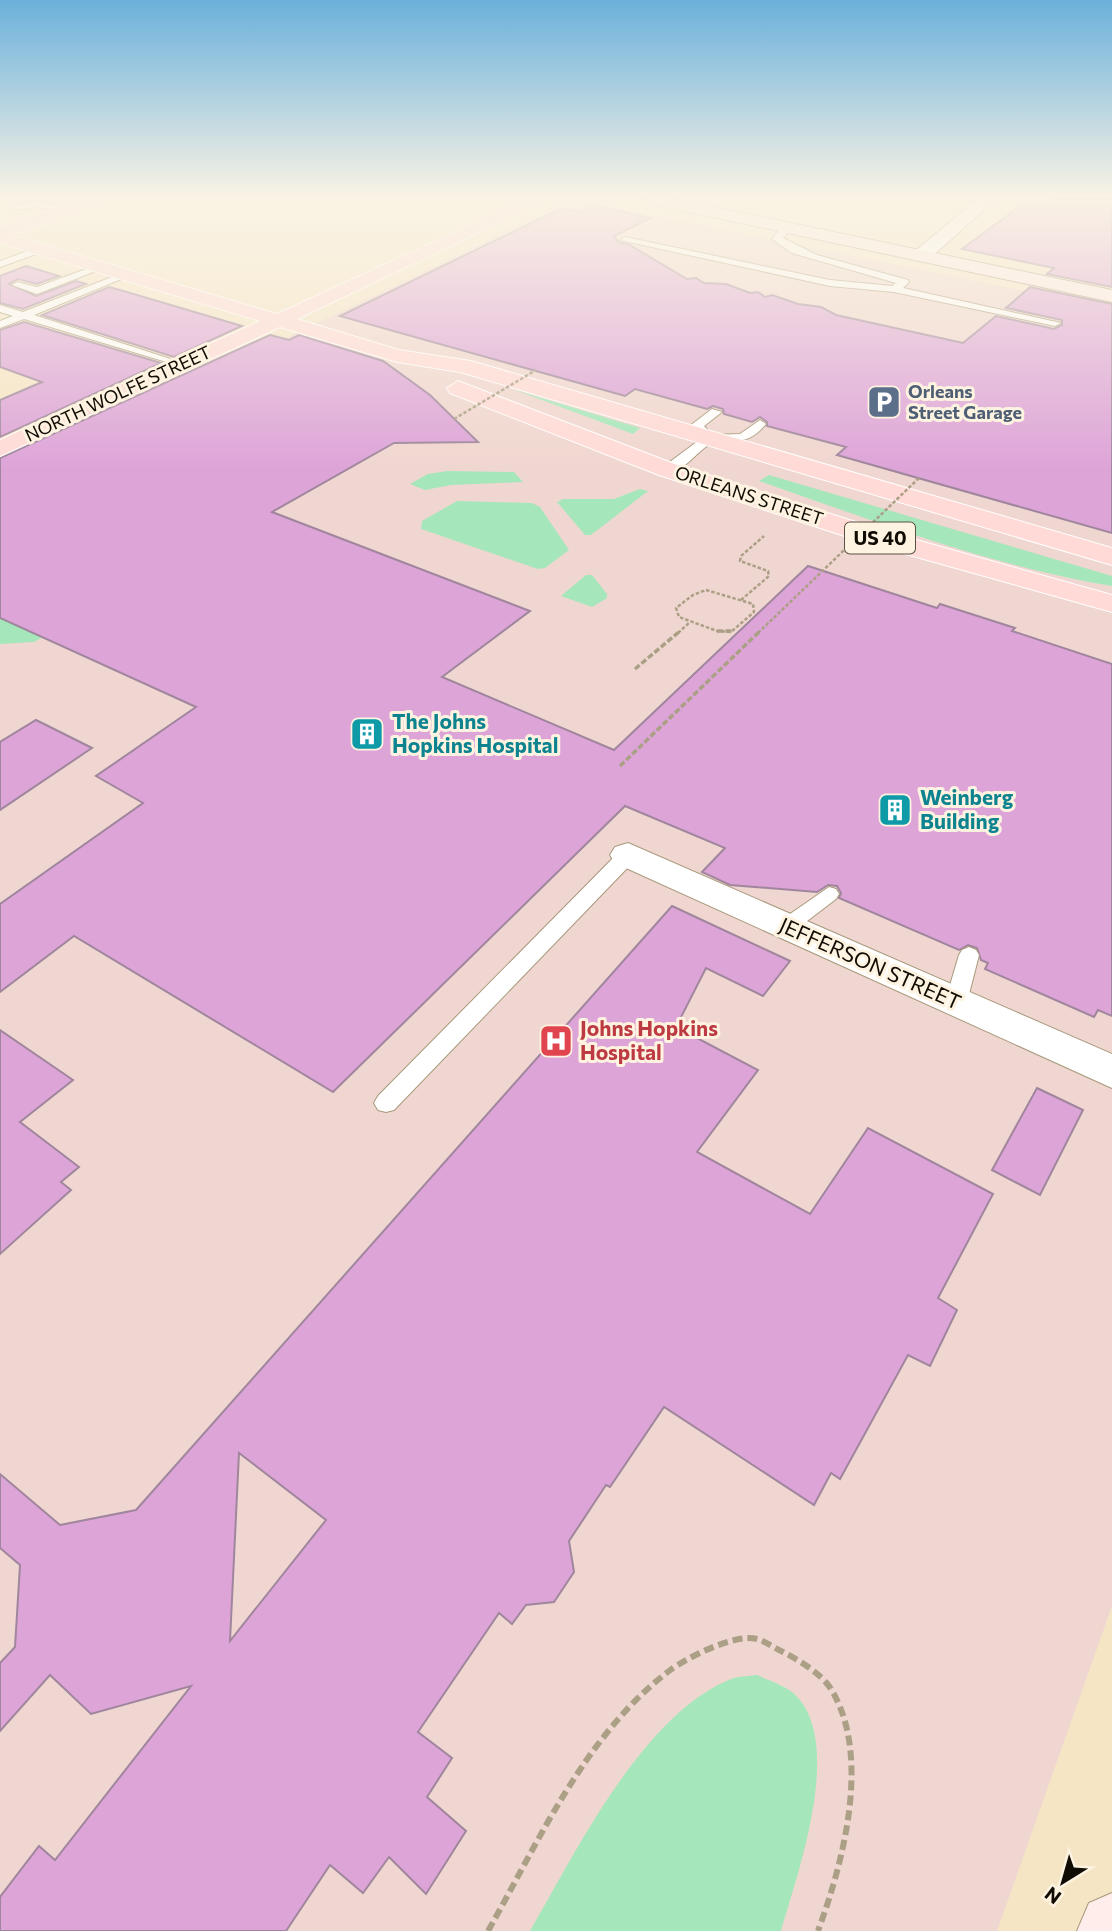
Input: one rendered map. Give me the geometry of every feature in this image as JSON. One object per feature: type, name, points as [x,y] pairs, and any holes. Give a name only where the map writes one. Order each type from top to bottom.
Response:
[{"type":"main road","name":"ORLEANS STREET","points":[[174,289],[397,356],[463,366],[1112,558]]},
{"type":"main road","name":"NORTH WOLFE STREET","points":[[0,449],[345,289]]},
{"type":"main road","points":[[1079,289],[1112,296]]},
{"type":"main road","name":"ORLEANS STREET","points":[[397,356],[438,380],[668,470],[872,536],[1112,604]]},
{"type":"street","name":"JEFFERSON STREET","points":[[628,855],[1112,1072]]},
{"type":"lane","points":[[0,325],[90,289]]},
{"type":"lane","points":[[895,289],[1055,323]]},
{"type":"lane","points":[[0,307],[180,365]]},
{"type":"lane","points":[[709,439],[697,425],[716,412]]},
{"type":"lane","points":[[668,470],[709,439],[743,438],[760,424]]},
{"type":"lane","points":[[386,1103],[628,855]]},
{"type":"lane","points":[[787,926],[830,894]]},
{"type":"lane","points":[[956,1002],[969,955]]},
{"type":"path","points":[[454,419],[536,370]]},
{"type":"path","points":[[620,766],[919,478]]},
{"type":"path","points":[[741,600],[769,576],[768,571],[740,561],[741,556],[767,534]]},
{"type":"path","points":[[706,588],[741,600],[753,604],[754,612],[731,632],[717,631],[679,617],[676,608],[696,591],[706,588]]},
{"type":"path","points":[[635,670],[691,621]]},
{"type":"path","points":[[488,1931],[560,1804],[618,1717],[670,1670],[713,1646],[755,1638],[798,1659],[831,1688],[850,1740],[852,1803],[831,1895],[818,1931]]},
{"type":"shaded area","name":"Johns Hopkins Hospital","points":[[387,289],[1015,289],[1112,309],[1112,1606],[997,1931],[0,1931],[0,476]]},
{"type":"green space","points":[[512,389],[640,428],[633,434]]},
{"type":"green space","points":[[447,471],[514,472],[523,482],[451,485],[425,490],[410,484],[428,474]]},
{"type":"green space","points":[[769,475],[1112,576],[1112,586],[1022,567],[889,527],[759,481]]},
{"type":"green space","points":[[640,489],[648,491],[591,535],[585,535],[557,502],[563,499],[614,499]]},
{"type":"green space","points":[[457,501],[532,503],[540,507],[569,550],[545,568],[538,569],[421,529],[422,521]]},
{"type":"green space","points":[[586,575],[592,575],[607,594],[607,598],[592,607],[561,596]]},
{"type":"green space","points":[[0,610],[43,637],[34,642],[0,644]]},
{"type":"green space","points":[[757,1675],[792,1692],[808,1713],[816,1741],[817,1773],[813,1807],[781,1931],[530,1931],[590,1826],[640,1754],[669,1722],[699,1697],[731,1679]]},
{"type":"building","points":[[0,289],[21,289],[36,296],[54,289],[73,289],[23,309],[0,303]]},
{"type":"building","points":[[104,289],[116,289],[242,326],[174,357],[42,315]]},
{"type":"building","name":"Orleans Street Garage","points":[[395,289],[740,289],[750,293],[758,292],[765,297],[772,295],[798,304],[821,307],[836,315],[963,343],[996,316],[1054,329],[1062,325],[1062,320],[1006,308],[1028,289],[1040,289],[1112,304],[1112,533],[837,455],[846,447],[767,426],[767,422],[760,417],[752,422],[724,414],[723,409],[713,406],[707,409],[635,389],[625,396],[340,316]]},
{"type":"building","points":[[24,322],[161,363],[0,437],[0,400],[42,382],[0,367],[0,330]]},
{"type":"building","name":"The Johns Hopkins Hospital","points":[[270,335],[289,340],[299,335],[383,361],[430,395],[478,442],[394,443],[272,512],[530,611],[442,677],[614,750],[808,566],[937,608],[940,604],[1015,628],[1012,631],[1112,664],[1112,1016],[1098,1010],[1094,1017],[985,969],[988,963],[981,960],[977,948],[968,945],[959,950],[839,898],[841,893],[837,886],[828,885],[817,892],[730,885],[702,872],[725,848],[625,806],[333,1092],[74,936],[0,992],[0,904],[143,803],[96,776],[196,707],[0,618],[0,458]]},
{"type":"building","points":[[36,720],[92,748],[0,810],[0,742]]},
{"type":"building","points":[[672,906],[790,961],[763,996],[706,968],[676,1027],[758,1070],[697,1152],[810,1214],[868,1128],[993,1194],[938,1298],[957,1310],[930,1366],[908,1355],[840,1479],[831,1473],[814,1505],[664,1407],[610,1487],[606,1485],[569,1541],[574,1572],[554,1602],[526,1605],[512,1624],[499,1613],[418,1732],[452,1758],[427,1797],[466,1831],[426,1894],[389,1857],[363,1893],[330,1865],[286,1931],[0,1931],[0,1897],[39,1846],[55,1860],[191,1686],[91,1714],[50,1675],[0,1731],[0,1663],[15,1647],[20,1565],[0,1548],[0,1474],[60,1525],[136,1510]],"holes":[[[239,1453],[326,1520],[230,1641]]]},
{"type":"building","points":[[0,1030],[73,1080],[20,1122],[79,1167],[61,1182],[71,1190],[0,1254]]},
{"type":"building","points":[[1037,1088],[1083,1110],[1040,1195],[992,1170]]},
{"type":"place","name":"Orleans Street Garage","points":[[884,402]]},
{"type":"place","name":"The Johns Hopkins Hospital","points":[[367,734]]},
{"type":"place","name":"Weinberg Building","points":[[895,810]]},
{"type":"place","name":"Johns Hopkins Hospital","points":[[556,1041]]}]
